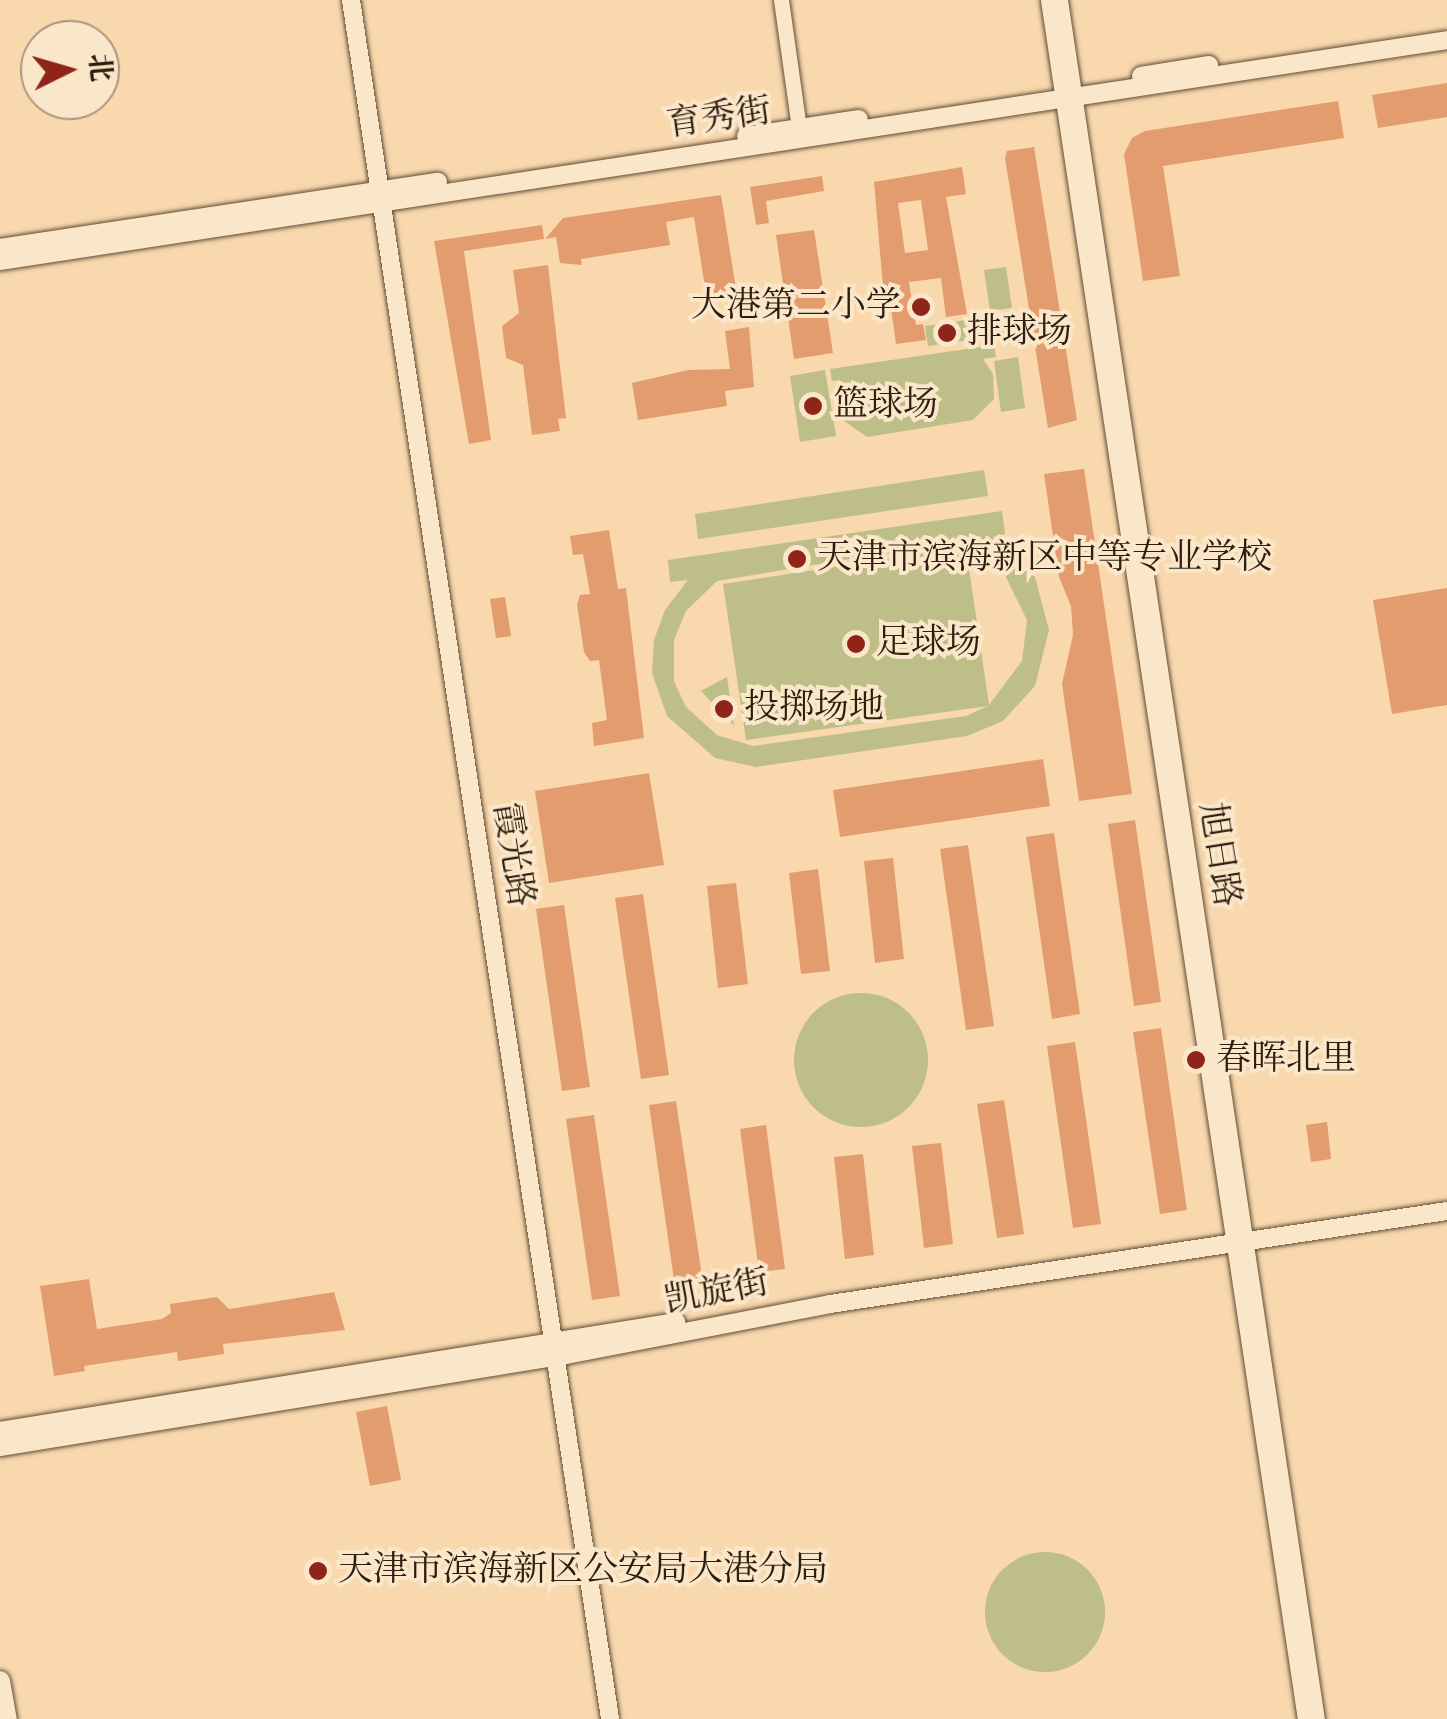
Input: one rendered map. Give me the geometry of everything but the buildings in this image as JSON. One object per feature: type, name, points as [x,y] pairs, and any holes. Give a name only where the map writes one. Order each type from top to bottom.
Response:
[{"type":"main road","points":[[0,1682],[7,1719]]},
{"type":"street","name":"霞光路","points":[[351,0],[386,195]]},
{"type":"street","name":"霞光路","points":[[361,0],[386,195],[559,1348],[619,1719]]},
{"type":"street","points":[[781,0],[800,134]]},
{"type":"street","name":"旭日路","points":[[1048,0],[1067,94],[1238,1237],[1305,1719]]},
{"type":"street","name":"旭日路","points":[[1060,0],[1067,94]]},
{"type":"street","name":"育秀街","points":[[1067,94],[1447,28]]},
{"type":"street","name":"育秀街","points":[[0,248],[1447,40]]},
{"type":"street","name":"育秀街","points":[[0,262],[386,195]]},
{"type":"street","name":"凯旋街","points":[[0,1431],[559,1348],[1447,1200]]},
{"type":"street","name":"凯旋街","points":[[1238,1237],[1447,1211]]},
{"type":"street","name":"旭日路","points":[[1238,1237],[1317,1719]]},
{"type":"street","name":"霞光路","points":[[559,1348],[610,1719]]},
{"type":"street","name":"凯旋街","points":[[0,1447],[559,1348]]},
{"type":"green space","name":"篮球场","points":[[1006,267],[1012,308],[990,311],[984,270]]},
{"type":"green space","name":"排球场","points":[[1012,313],[1015,334],[974,340],[971,319]]},
{"type":"green space","name":"排球场","points":[[966,320],[969,340],[928,346],[925,326]]},
{"type":"green space","points":[[994,345],[996,357],[983,359],[993,374],[994,399],[973,420],[867,437],[837,416],[840,381],[832,381],[830,369]]},
{"type":"green space","name":"篮球场","points":[[1018,357],[1025,408],[1001,412],[994,361]]},
{"type":"green space","name":"篮球场","points":[[825,370],[836,436],[800,442],[790,376]]},
{"type":"green space","points":[[984,470],[988,496],[698,539],[695,514]]},
{"type":"green space","name":"足球场","points":[[1002,511],[1005,534],[993,537],[1035,577],[1049,630],[1035,686],[1003,721],[967,736],[756,767],[715,758],[667,716],[652,673],[654,640],[665,610],[688,580],[670,582],[668,560]],"holes":[[[940,544],[966,547],[723,584],[746,740],[988,706],[966,716],[753,746],[717,735],[686,707],[674,681],[674,640],[686,611],[717,581]],[[966,548],[1002,569],[1027,620],[1022,661],[989,705]]]},
{"type":"green space","name":"投掷场地","points":[[727,677],[734,726],[701,691]]},
{"type":"green space","points":[[861,993],[887,998],[909,1012],[923,1034],[928,1060],[923,1086],[909,1108],[887,1122],[861,1127],[835,1122],[813,1108],[799,1086],[794,1060],[799,1034],[813,1012],[835,998]]},
{"type":"green space","points":[[1045,1552],[1068,1556],[1088,1569],[1101,1589],[1105,1612],[1101,1635],[1088,1655],[1068,1668],[1045,1672],[1022,1668],[1002,1655],[989,1635],[985,1612],[989,1589],[1002,1569],[1022,1556]]},
{"type":"place","name":"大港第二小学","points":[[921,307]]},
{"type":"place","name":"排球场","points":[[947,333]]},
{"type":"place","name":"篮球场","points":[[813,406]]},
{"type":"place","name":"天津市滨海新区中等专业学校","points":[[797,559]]},
{"type":"place","name":"足球场","points":[[856,644]]},
{"type":"place","name":"投掷场地","points":[[724,709]]},
{"type":"place","name":"春晖北里","points":[[1196,1060]]},
{"type":"place","name":"天津市滨海新区公安局大港分局","points":[[318,1571]]}]
